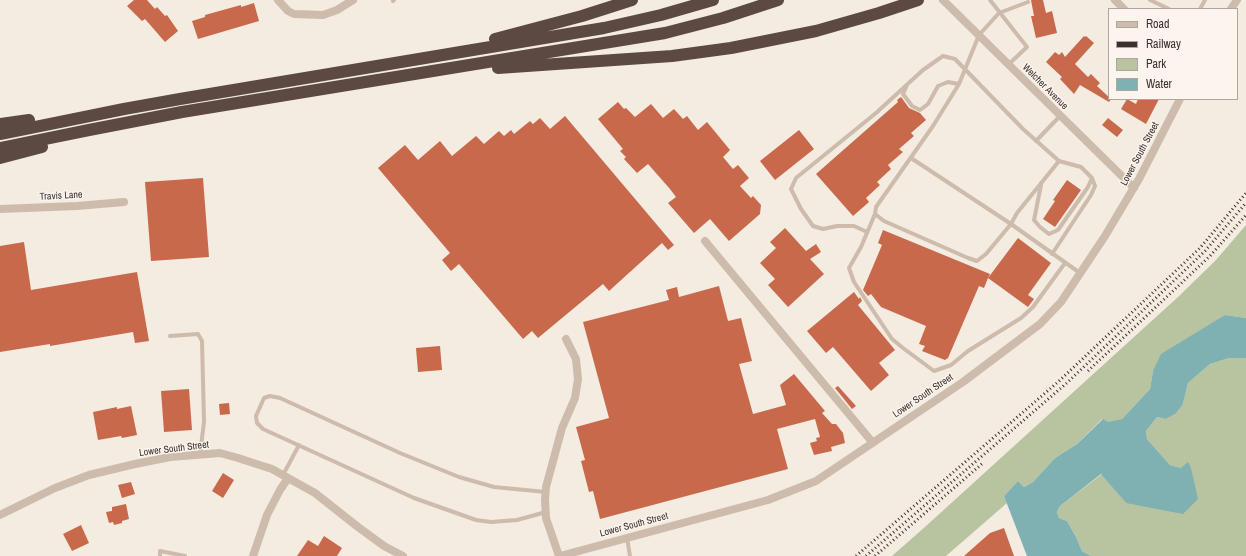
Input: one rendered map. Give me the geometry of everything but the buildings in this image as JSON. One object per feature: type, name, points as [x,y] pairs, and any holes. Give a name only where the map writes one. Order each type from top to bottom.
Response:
[{"type":"highway","points":[[405,61],[551,25],[632,0]]},
{"type":"highway","points":[[0,134],[124,109],[604,28],[661,15],[713,0]]},
{"type":"highway","points":[[0,148],[182,112],[665,33],[723,18],[778,0]]},
{"type":"highway","points":[[407,75],[566,62],[645,59],[702,52],[780,39],[879,13],[918,0]]},
{"type":"highway","points":[[0,124],[124,109]]},
{"type":"highway","points":[[0,158],[182,112]]},
{"type":"street","points":[[278,0],[288,11],[294,14],[323,15],[337,10],[353,0]]},
{"type":"street","name":"Welcher Avenue","points":[[943,0],[1134,188]]},
{"type":"street","points":[[1115,0],[1123,8]]},
{"type":"street","name":"Lower South Street","points":[[559,556],[768,500],[816,481],[963,382],[1040,324],[1061,302],[1105,236],[1134,188],[1179,100]]},
{"type":"street","name":"Travis Lane","points":[[0,209],[77,206],[124,202]]},
{"type":"street","points":[[705,241],[873,443]]},
{"type":"street","points":[[559,556],[546,518],[546,492],[562,428],[576,398],[578,379],[576,359],[566,338]]},
{"type":"street","name":"Lower South Street","points":[[0,514],[55,488],[89,475],[135,464],[200,454],[220,453],[272,469],[286,476],[315,493],[384,546],[403,556]]},
{"type":"street","points":[[253,556],[267,516],[286,476]]},
{"type":"lane","points":[[990,0],[1027,47],[1008,64]]},
{"type":"lane","points":[[1150,0],[1159,6],[1166,8]]},
{"type":"lane","points":[[1028,2],[999,13],[979,35],[959,84],[933,126],[876,207],[875,214],[861,247],[849,268],[854,282],[892,339],[934,371],[951,365],[968,351],[1021,318],[1033,307],[1065,263]]},
{"type":"lane","points":[[867,232],[854,226],[837,226],[823,229],[813,226],[801,209],[791,189],[796,178],[876,113],[923,70],[943,56],[955,59],[1023,129],[1059,161],[1081,168],[1092,178],[1095,186],[1091,195],[1052,254]]},
{"type":"lane","points":[[909,82],[903,94],[912,106],[920,110],[928,104],[938,86],[948,82],[959,84]]},
{"type":"lane","points":[[1036,141],[1060,116]]},
{"type":"lane","points":[[911,158],[1011,224],[1080,273]]},
{"type":"lane","points":[[875,214],[884,221],[977,261],[986,254],[1011,224],[1017,213],[1059,161]]},
{"type":"lane","points":[[1041,183],[1034,220],[1049,234],[1058,230],[1088,187],[1092,178]]},
{"type":"lane","points":[[170,336],[198,334],[202,341],[204,422],[200,454]]},
{"type":"lane","points":[[546,492],[494,487],[459,477],[400,453],[280,398],[270,396],[264,398],[256,416],[257,423],[263,429],[414,498],[476,520],[490,522],[517,520],[546,512]]},
{"type":"lane","points":[[286,476],[299,445]]},
{"type":"lane","points":[[627,538],[630,556]]},
{"type":"lane","points":[[160,556],[160,551],[185,556]]},
{"type":"green space","points":[[1246,225],[1246,318],[1225,315],[1153,371],[1150,389],[1122,419],[1108,423],[1102,419],[1077,444],[1055,458],[1033,482],[1024,487],[1018,481],[1004,496],[1007,503],[946,556],[892,556],[1178,297],[1216,260]]},
{"type":"green space","points":[[1229,358],[1246,358],[1246,556],[1091,556],[1082,551],[1067,521],[1059,518],[1057,512],[1060,506],[1102,474],[1126,503],[1181,468],[1170,465],[1147,439],[1146,431],[1157,417],[1165,419],[1183,404],[1188,383],[1210,364]]},
{"type":"water","points":[[1225,315],[1246,318],[1246,358],[1229,358],[1210,364],[1188,383],[1183,404],[1175,414],[1165,419],[1157,417],[1146,431],[1147,439],[1170,465],[1181,468],[1188,462],[1191,468],[1198,499],[1183,514],[1126,503],[1101,474],[1060,506],[1057,512],[1059,518],[1067,521],[1082,551],[1091,556],[1027,556],[1004,496],[1018,481],[1024,487],[1033,482],[1055,458],[1077,444],[1103,419],[1108,422],[1122,419],[1150,389],[1153,371],[1161,354]]},
{"type":"railway","points":[[856,556],[1058,382],[1200,248],[1246,193]]},
{"type":"railway","points":[[866,556],[1068,382],[1205,251],[1246,203]]},
{"type":"railway","points":[[1088,371],[1210,256],[1246,215]]},
{"type":"railway","points":[[875,556],[983,463]]}]
